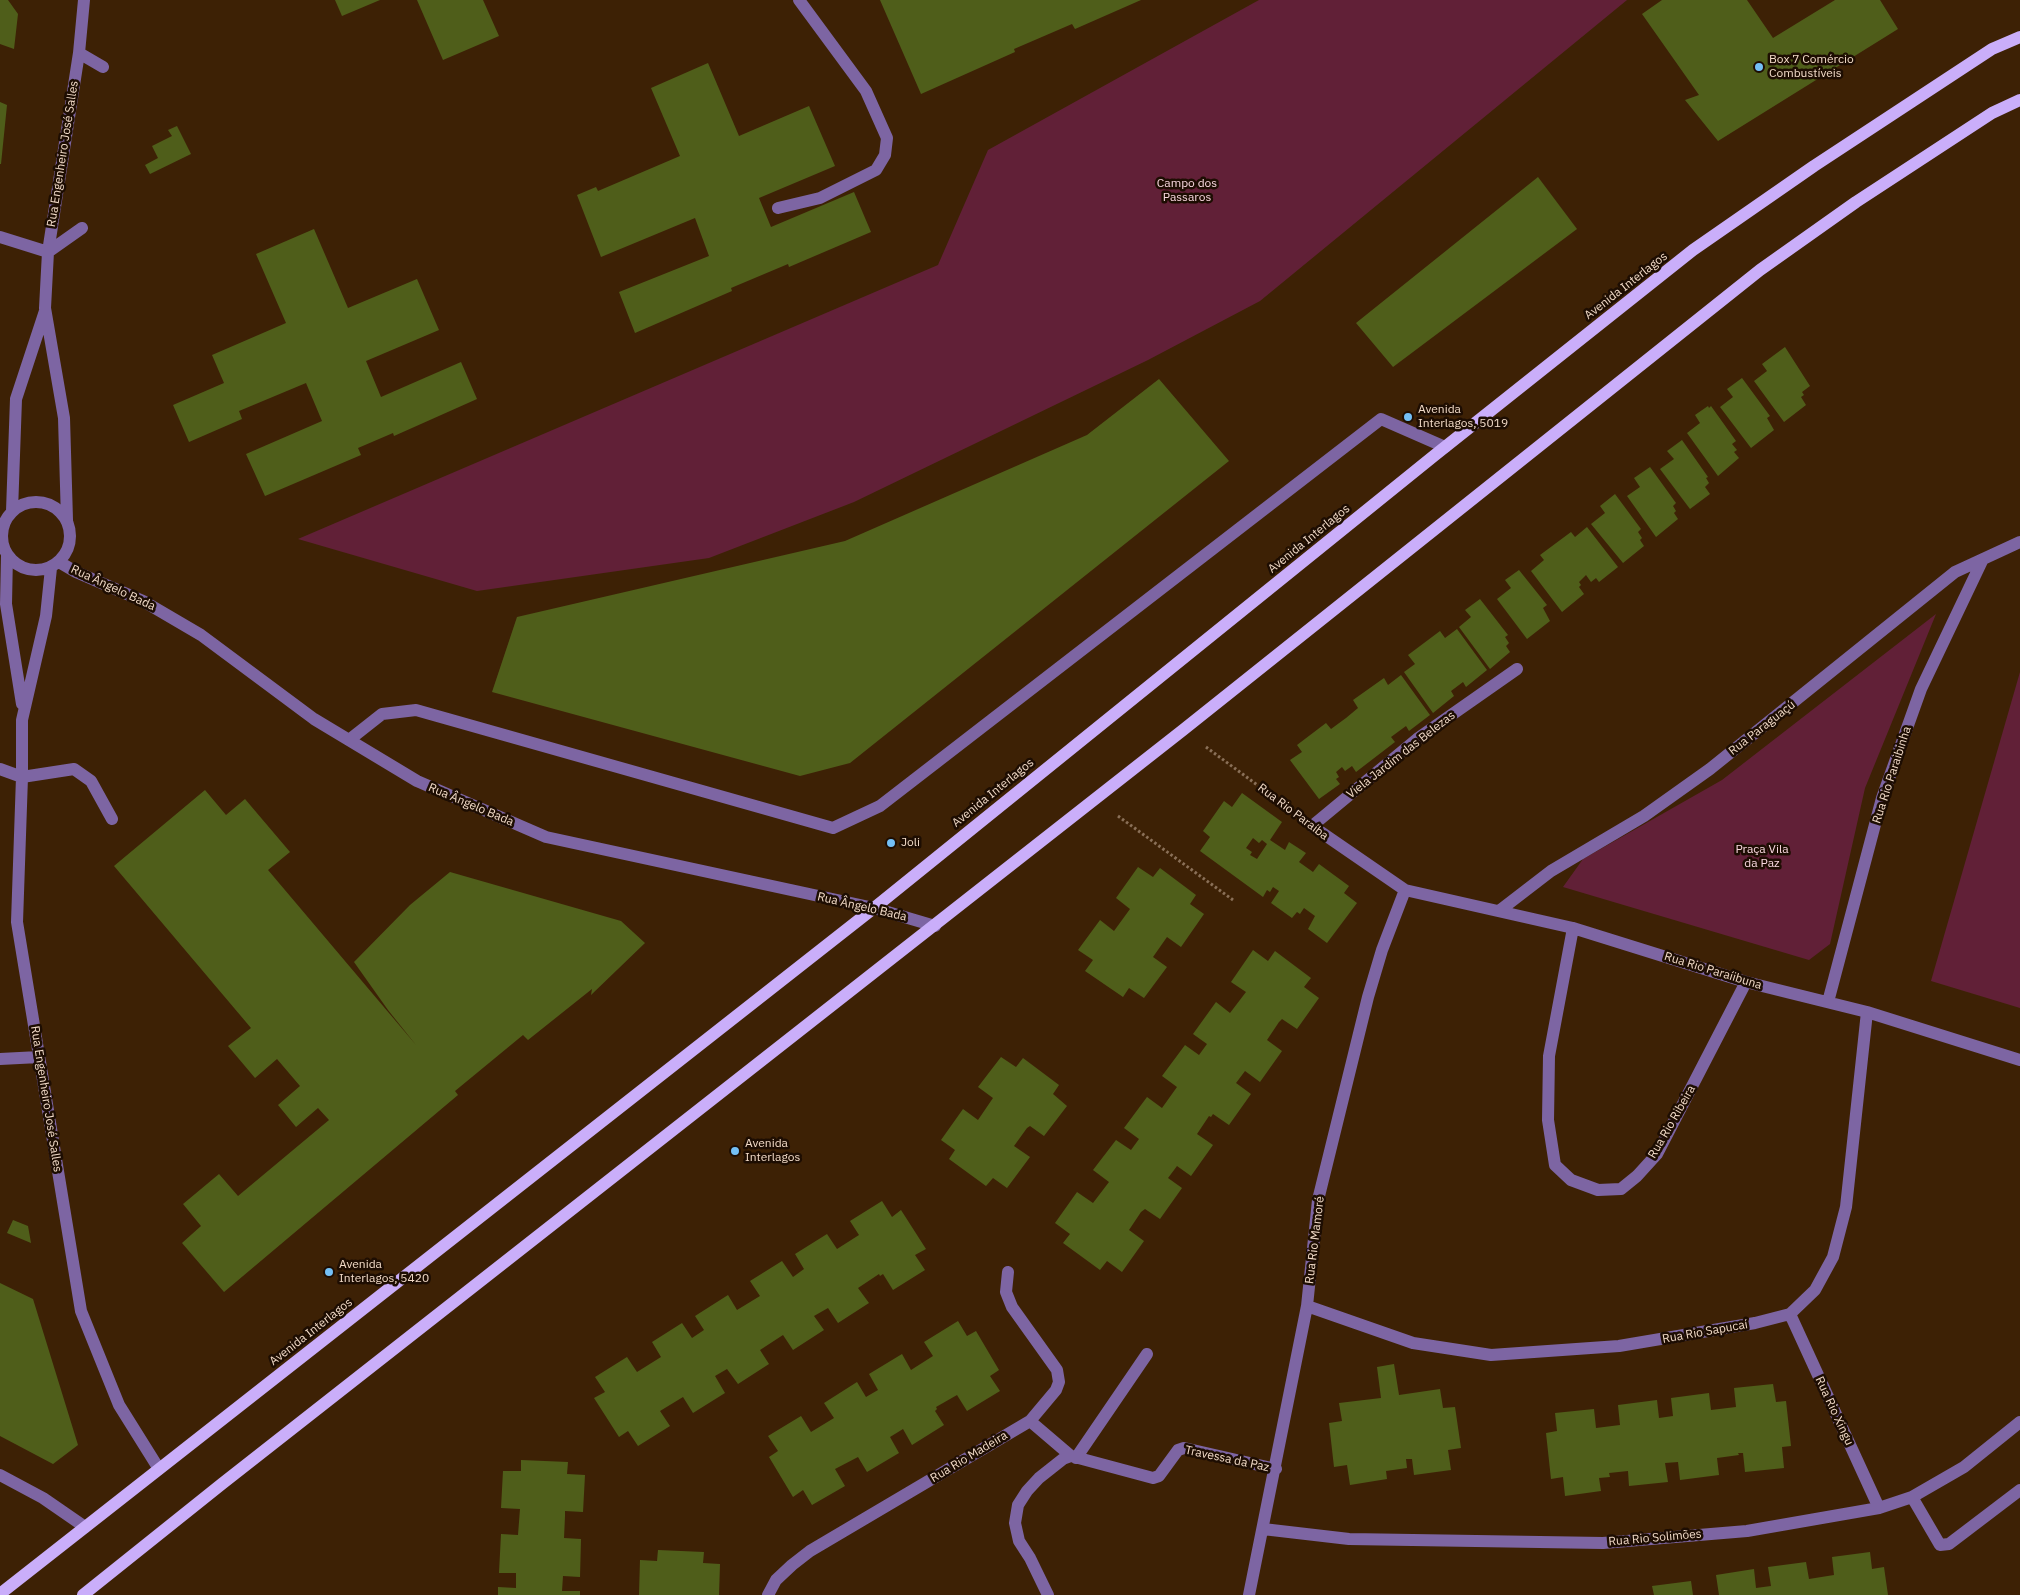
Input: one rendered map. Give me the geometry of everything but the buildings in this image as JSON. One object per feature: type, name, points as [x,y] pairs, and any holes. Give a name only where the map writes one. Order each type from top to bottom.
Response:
[{"type":"main road","name":"Avenida Interlagos","points":[[0,1594],[874,908],[1445,447],[1700,245],[1814,166],[1992,49],[2020,37]]},
{"type":"main road","points":[[83,1595],[230,1477],[1183,730],[1760,270],[1856,202],[1992,113],[2020,100]]},
{"type":"street","name":"Rua Engenheiro José Salles","points":[[66,520],[64,418],[45,308],[48,252],[78,53],[84,0]]},
{"type":"street","points":[[778,208],[820,198],[876,170],[885,155],[887,138],[866,91],[799,0]]},
{"type":"street","points":[[78,53],[103,67]]},
{"type":"street","points":[[0,237],[48,252],[82,228]]},
{"type":"street","name":"Rua Engenheiro José Salles","points":[[12,511],[16,399],[45,308]]},
{"type":"street","points":[[349,740],[382,714],[416,710],[833,828],[880,806],[1381,419],[1445,447]]},
{"type":"street","points":[[35,502],[47,504],[58,510],[66,520],[70,534],[68,550],[55,565],[40,571],[27,570],[16,565],[7,555],[2,542],[1,526],[12,511],[22,504],[35,502]]},
{"type":"street","name":"Rua Paraguaçú","points":[[1500,911],[1551,871],[1644,816],[1710,770],[1955,572],[2020,542]]},
{"type":"street","name":"Rua Engenheiro José Salles","points":[[7,555],[6,604],[23,709],[17,922],[81,1311],[119,1405],[159,1470]]},
{"type":"street","name":"Rua Rio Paraibinha","points":[[1828,1002],[1882,798],[1921,689],[1983,559]]},
{"type":"street","name":"Rua Engenheiro José Salles","points":[[23,709],[46,616],[55,565]]},
{"type":"street","name":"Rua Ângelo Bada","points":[[55,565],[143,601],[201,635],[314,719],[417,781],[546,837],[874,908],[934,926]]},
{"type":"street","name":"Viela Jardim das Belezas","points":[[1312,826],[1418,739],[1517,669]]},
{"type":"street","points":[[0,769],[22,777],[74,769],[91,781],[112,819]]},
{"type":"street","name":"Rua Rio Paraíba","points":[[1312,826],[1405,890]]},
{"type":"street","name":"Rua Rio Paraíibuna","points":[[1405,890],[1573,928],[1746,982],[1866,1012],[2020,1060]]},
{"type":"street","name":"Rua Rio Mamoré","points":[[1250,1595],[1307,1306],[1318,1200],[1368,997],[1382,950],[1405,890]]},
{"type":"street","name":"Rua Rio Ribeira","points":[[1573,928],[1548,1056],[1548,1120],[1555,1165],[1571,1180],[1598,1190],[1621,1189],[1637,1176],[1657,1154],[1746,982]]},
{"type":"street","name":"Rua Rio Sapucaí","points":[[1307,1306],[1413,1343],[1491,1355],[1619,1346],[1754,1323],[1790,1314],[1815,1290],[1833,1257],[1846,1207],[1866,1012]]},
{"type":"street","points":[[0,1059],[39,1057]]},
{"type":"street","name":"Rua Rio Madeira","points":[[768,1595],[776,1580],[792,1564],[810,1551],[1030,1421],[1056,1390],[1058,1374],[1053,1364],[1012,1308],[1006,1292],[1008,1272]]},
{"type":"street","name":"Rua Rio Xingu","points":[[1790,1314],[1879,1508]]},
{"type":"street","points":[[1048,1595],[1030,1558],[1019,1541],[1015,1523],[1018,1505],[1039,1478],[1056,1463],[1073,1457],[1147,1354]]},
{"type":"street","name":"Travessa da Paz","points":[[1030,1421],[1073,1457],[1153,1478],[1159,1476],[1178,1450],[1184,1448],[1276,1469]]},
{"type":"street","name":"Rua Rio Solimões","points":[[1263,1530],[1349,1538],[1603,1543],[1747,1531],[1879,1508],[1912,1497],[1964,1467],[2020,1422]]},
{"type":"street","points":[[0,1474],[43,1498],[85,1527]]},
{"type":"street","points":[[1912,1497],[1940,1545],[1949,1544],[2020,1490]]},
{"type":"path","name":"Rua Rio Paraíba","points":[[1183,730],[1312,826]]},
{"type":"path","points":[[1095,799],[1233,900]]},
{"type":"green space","name":"Campo dos Passaros","points":[[1259,0],[1627,0],[1260,301],[1148,360],[854,502],[709,558],[477,591],[298,539],[938,265],[988,150]]},
{"type":"green space","name":"Praça Vila da Paz","points":[[1936,614],[1865,788],[1830,944],[1809,960],[1563,887],[1583,859],[1722,780]]},
{"type":"green space","points":[[2020,672],[2020,1008],[1931,981]]},
{"type":"place","name":"Box 7 Comércio Combustíveis","points":[[1759,67]]},
{"type":"place","name":"Avenida Interlagos, 5019","points":[[1408,417]]},
{"type":"place","name":"Joli","points":[[891,843]]},
{"type":"place","name":"Avenida Interlagos","points":[[735,1151]]},
{"type":"place","name":"Avenida Interlagos, 5420","points":[[329,1272]]}]
